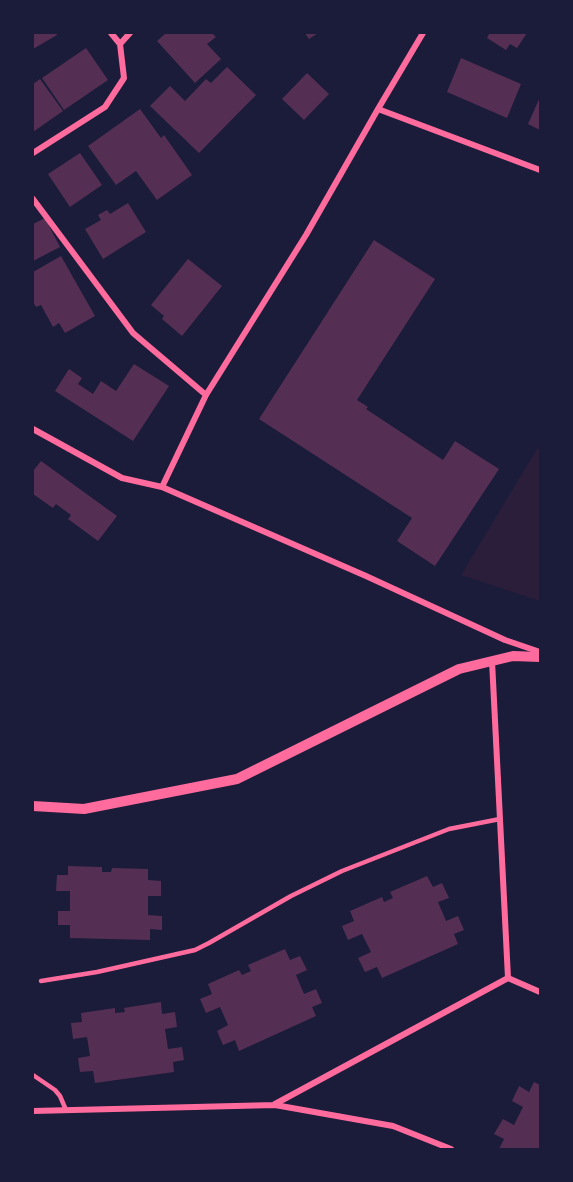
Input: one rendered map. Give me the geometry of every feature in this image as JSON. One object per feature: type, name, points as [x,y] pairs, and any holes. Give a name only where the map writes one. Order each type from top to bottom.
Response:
[{"type":"street","points":[[33,153],[105,106],[124,78],[120,44],[111,33]]},
{"type":"street","points":[[120,44],[130,33]]},
{"type":"street","points":[[162,488],[206,395],[306,235],[423,33]]},
{"type":"street","points":[[378,109],[540,170]]},
{"type":"street","points":[[33,199],[133,333],[206,395]]},
{"type":"street","points":[[33,429],[122,478],[162,488],[366,576],[505,640],[540,652]]},
{"type":"street","points":[[33,806],[84,809],[237,779],[459,669],[513,656],[540,657]]},
{"type":"street","points":[[492,661],[508,978]]},
{"type":"street","points":[[508,978],[540,992]]},
{"type":"street","points":[[274,1105],[508,978]]},
{"type":"street","points":[[33,1111],[274,1105],[393,1126],[451,1149]]},
{"type":"lane","points":[[41,981],[97,972],[195,950],[291,896],[342,871],[449,829],[500,819]]},
{"type":"lane","points":[[33,1075],[55,1090],[66,1110]]},
{"type":"shaded area","points":[[540,444],[540,601],[461,575]]},
{"type":"building","points":[[33,33],[56,33],[57,35],[33,49]]},
{"type":"building","points":[[166,33],[212,33],[216,37],[207,44],[221,59],[195,83],[157,41]]},
{"type":"building","points":[[305,33],[318,33],[309,39]]},
{"type":"building","points":[[487,33],[527,33],[517,48],[510,44],[506,50],[487,38],[489,34]]},
{"type":"building","points":[[86,48],[108,80],[64,110],[42,78]]},
{"type":"building","points":[[461,58],[521,84],[507,118],[447,92]]},
{"type":"building","points":[[227,67],[256,95],[199,153],[150,106],[170,86],[185,101],[206,79],[211,83]]},
{"type":"building","points":[[307,73],[329,94],[304,120],[282,99]]},
{"type":"building","points":[[40,79],[63,111],[33,132],[33,84]]},
{"type":"building","points":[[540,97],[540,130],[528,124]]},
{"type":"building","points":[[140,109],[161,138],[164,135],[192,175],[157,200],[136,171],[116,185],[88,146]]},
{"type":"building","points":[[80,153],[102,185],[70,207],[48,174]]},
{"type":"building","points":[[128,203],[146,232],[103,259],[85,229],[101,220],[98,215],[107,210],[110,214]]},
{"type":"building","points":[[45,218],[60,247],[33,261],[33,224]]},
{"type":"building","points":[[374,240],[435,279],[357,400],[368,407],[366,409],[443,460],[455,441],[499,469],[435,566],[397,541],[412,518],[259,419]]},
{"type":"building","points":[[61,256],[95,316],[65,333],[59,323],[53,327],[41,305],[36,307],[33,302],[33,272]]},
{"type":"building","points":[[188,259],[222,286],[182,336],[162,319],[164,316],[151,305]]},
{"type":"building","points":[[134,364],[169,386],[133,441],[55,391],[69,369],[82,378],[78,384],[93,394],[101,381],[116,391]]},
{"type":"building","points":[[41,461],[117,516],[98,541],[68,519],[71,515],[56,504],[53,508],[33,494],[33,471]]},
{"type":"building","points":[[68,866],[102,867],[102,872],[111,872],[112,868],[148,869],[148,880],[161,881],[161,896],[148,896],[148,915],[162,916],[162,930],[150,929],[150,940],[70,938],[70,925],[58,925],[58,911],[70,911],[70,891],[56,891],[57,875],[68,875]]},
{"type":"building","points":[[427,876],[433,887],[442,883],[449,898],[438,902],[446,921],[458,916],[464,930],[454,934],[458,944],[382,978],[377,967],[365,972],[358,958],[371,952],[362,934],[348,940],[342,926],[354,921],[350,911],[382,897],[384,902],[393,898],[390,892]]},
{"type":"building","points":[[285,949],[290,960],[300,956],[307,970],[296,975],[304,994],[316,989],[322,1003],[312,1007],[316,1016],[239,1051],[235,1040],[223,1045],[217,1031],[228,1025],[220,1007],[206,1013],[200,999],[212,994],[208,984],[239,970],[242,975],[251,971],[248,965]]},
{"type":"building","points":[[161,1002],[162,1014],[175,1012],[177,1027],[165,1029],[168,1049],[182,1047],[184,1060],[173,1062],[174,1072],[95,1083],[93,1071],[80,1072],[78,1058],[90,1056],[87,1037],[73,1039],[71,1023],[82,1022],[81,1013],[115,1008],[115,1013],[125,1012],[124,1008]]},
{"type":"building","points":[[534,1082],[540,1085],[540,1149],[499,1149],[504,1139],[494,1134],[503,1119],[514,1125],[523,1107],[512,1101],[519,1086],[529,1092]]}]
